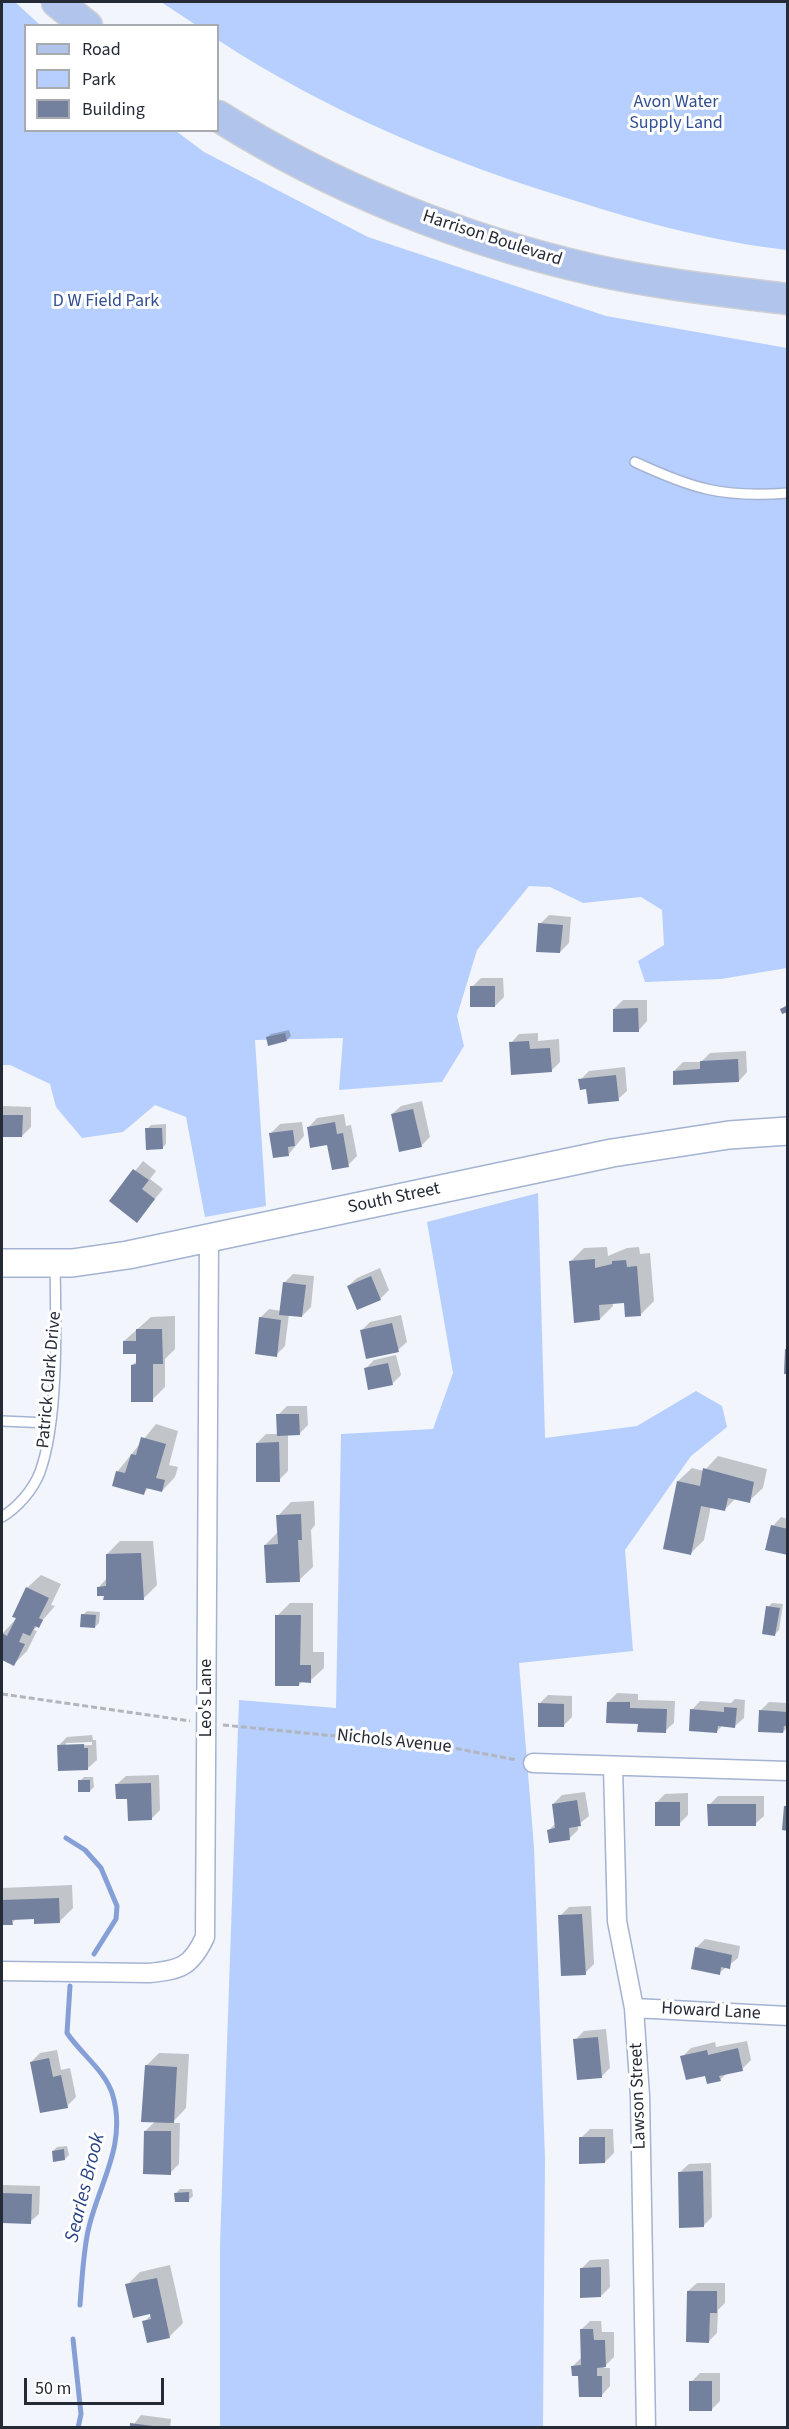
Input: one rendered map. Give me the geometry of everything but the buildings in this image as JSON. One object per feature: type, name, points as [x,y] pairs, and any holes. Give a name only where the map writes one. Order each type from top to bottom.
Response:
[{"type":"main road","points":[[57,2],[84,24]]},
{"type":"main road","name":"Harrison Boulevard","points":[[219,117],[292,159],[349,187],[476,237],[595,270],[660,282],[788,299]]},
{"type":"street","name":"South Street","points":[[2,1263],[55,1264],[105,1259],[612,1153],[729,1135],[788,1131]]},
{"type":"street","name":"Leo's Lane","points":[[2,1971],[148,1973],[169,1971],[187,1964],[198,1953],[205,1937],[209,1239]]},
{"type":"street","points":[[532,1763],[788,1771]]},
{"type":"street","name":"Lawson Street","points":[[613,1766],[617,1921],[634,2008],[640,2096],[646,2427]]},
{"type":"street","name":"Howard Lane","points":[[634,2008],[788,2016]]},
{"type":"lane","points":[[635,462],[674,480],[711,492],[788,493]]},
{"type":"lane","name":"Patrick Clark Drive","points":[[2,1516],[22,1499],[39,1473],[49,1423],[56,1319],[55,1264]]},
{"type":"lane","points":[[2,1421],[49,1423]]},
{"type":"path","name":"Nichols Avenue","points":[[2,1694],[207,1724],[448,1747],[532,1763]]},
{"type":"green space","name":"D W Field Park","points":[[2,2],[15,2],[39,24],[24,24],[24,132],[177,132],[204,152],[368,237],[606,316],[787,348],[787,968],[721,979],[645,982],[638,961],[664,945],[662,910],[641,897],[583,903],[550,887],[529,886],[477,950],[457,1016],[464,1046],[442,1082],[339,1090],[343,1038],[255,1040],[266,1206],[205,1217],[186,1117],[155,1105],[123,1132],[82,1138],[56,1107],[50,1084],[10,1065],[2,1065]]},
{"type":"green space","name":"Avon Water Supply Land","points":[[161,2],[787,2],[787,250],[680,231],[628,217],[482,170],[391,133],[303,90],[219,41],[219,24],[194,24]]},
{"type":"green space","points":[[538,1193],[545,1438],[637,1426],[696,1391],[722,1406],[727,1427],[691,1456],[625,1550],[633,1651],[519,1663],[534,1847],[545,2159],[543,2427],[220,2428],[220,2244],[239,1700],[336,1708],[341,1434],[433,1429],[453,1373],[427,1222]]},
{"type":"waterway","name":"Searles Brook","points":[[66,1838],[85,1850],[101,1868],[117,1906],[116,1919],[94,1954]]},
{"type":"waterway","name":"Searles Brook","points":[[70,1986],[67,2033],[110,2087],[116,2114],[114,2149],[88,2231],[80,2305]]},
{"type":"waterway","name":"Searles Brook","points":[[73,2339],[81,2414],[78,2428]]}]
